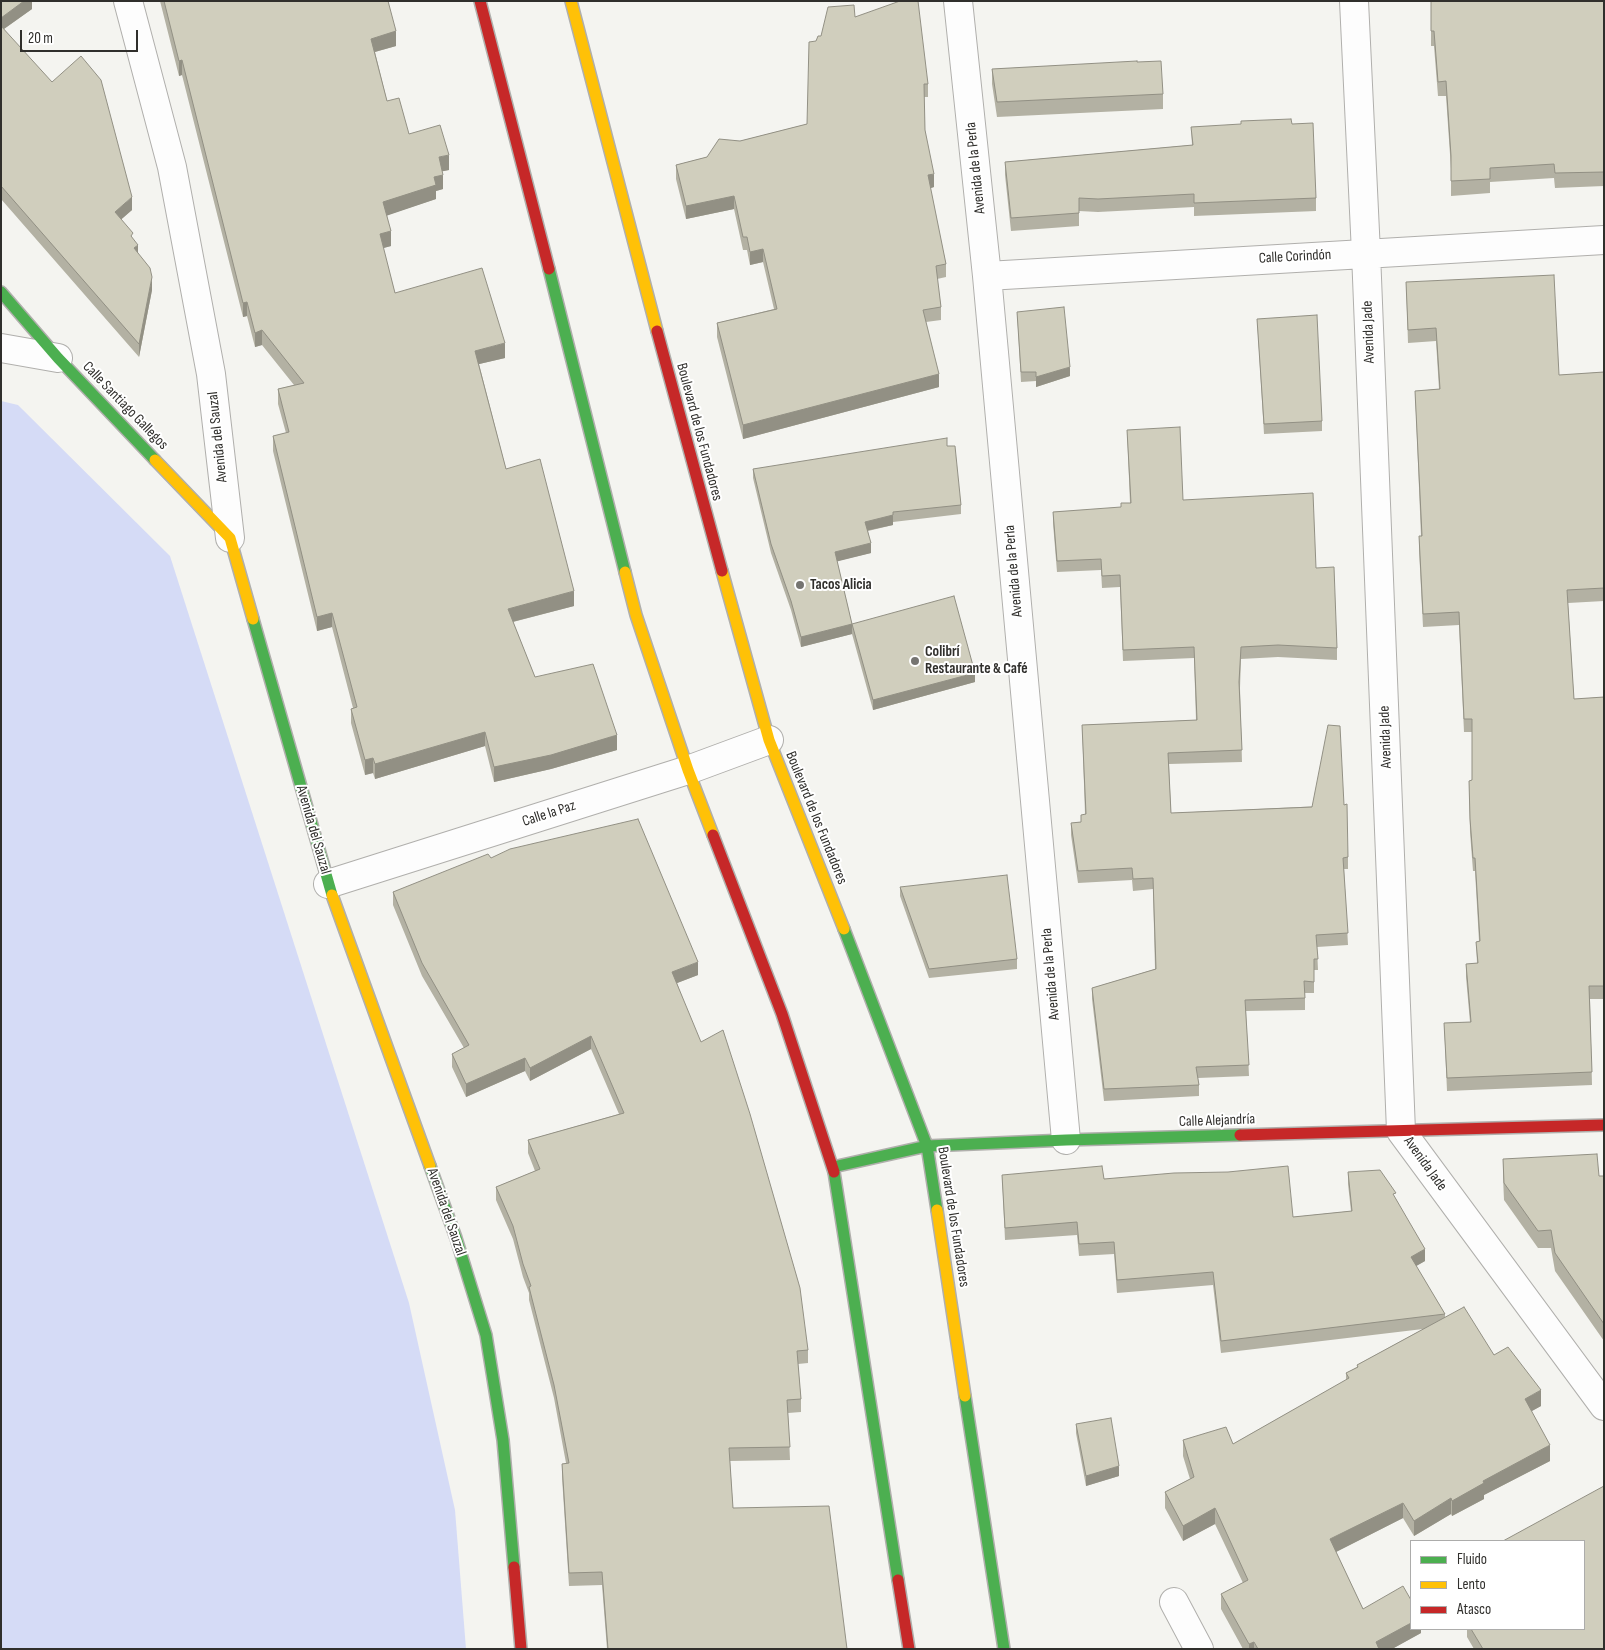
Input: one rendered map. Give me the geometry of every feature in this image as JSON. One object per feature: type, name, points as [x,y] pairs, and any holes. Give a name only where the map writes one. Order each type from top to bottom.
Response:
[{"type":"main road","points":[[480,1],[636,615],[688,770],[782,1014],[833,1167],[909,1649]]},
{"type":"main road","name":"Boulevard de los Fundadores","points":[[570,1],[678,414],[769,740],[927,1146],[1004,1649]]},
{"type":"main road","name":"Calle Santiago Gallegos","points":[[1,292],[58,358],[230,538]]},
{"type":"main road","name":"Avenida del Sauzal","points":[[230,538],[328,884],[456,1238],[486,1335],[503,1440],[521,1649]]},
{"type":"main road","name":"Calle Alejandría","points":[[833,1167],[927,1146],[1066,1140],[1604,1125]]},
{"type":"street","name":"Avenida del Sauzal","points":[[128,1],[172,167],[210,364],[230,538]]},
{"type":"street","name":"Avenida de la Perla","points":[[958,1],[987,276],[1066,1140]]},
{"type":"street","name":"Avenida Jade","points":[[1354,1],[1366,253],[1401,1131],[1604,1406]]},
{"type":"street","name":"Calle Corindón","points":[[987,276],[1604,240]]},
{"type":"street","points":[[1,348],[58,358]]},
{"type":"street","name":"Calle la Paz","points":[[328,884],[688,770],[769,740]]},
{"type":"street","points":[[1174,1602],[1199,1649]]},
{"type":"shaded area","points":[[1,401],[18,405],[170,556],[409,1303],[455,1510],[466,1649],[1,1649]]},
{"type":"building","points":[[1,1],[24,1],[1,18]]},
{"type":"building","points":[[164,1],[388,1],[396,31],[371,39],[387,101],[399,98],[409,134],[440,125],[449,155],[439,157],[443,175],[434,177],[436,185],[383,202],[391,231],[380,234],[395,293],[482,268],[505,343],[475,351],[506,469],[540,459],[574,591],[508,609],[535,677],[593,664],[617,735],[551,755],[494,767],[485,732],[375,764],[373,758],[365,760],[351,709],[357,707],[332,613],[317,617],[273,436],[289,432],[278,389],[304,383],[262,330],[255,333],[247,302],[243,303],[182,60],[179,61]]},
{"type":"building","points":[[900,1],[918,1],[928,84],[924,84],[925,130],[934,174],[928,175],[946,264],[936,266],[941,307],[923,310],[939,374],[743,425],[717,323],[777,309],[763,249],[750,252],[747,237],[743,237],[734,196],[686,206],[676,165],[707,157],[719,139],[740,141],[807,124],[809,42],[816,41],[818,36],[821,36],[828,7],[854,5],[855,17]]},
{"type":"building","points":[[1431,1],[1604,1],[1604,172],[1555,173],[1554,164],[1490,168],[1490,179],[1451,181],[1446,81],[1438,82],[1434,31],[1431,31]]},
{"type":"building","points":[[1,26],[52,82],[81,56],[101,80],[132,197],[115,212],[133,233],[131,236],[138,245],[134,248],[150,268],[152,277],[139,344],[1,186]]},
{"type":"building","points":[[1161,61],[1163,94],[997,102],[992,69]]},
{"type":"building","points":[[1291,119],[1292,124],[1313,123],[1316,198],[1194,203],[1194,194],[1098,199],[1079,198],[1079,213],[1011,218],[1005,162],[1193,145],[1191,127],[1241,124],[1241,121]]},
{"type":"building","points":[[1554,275],[1559,375],[1604,372],[1604,588],[1567,590],[1574,699],[1604,697],[1604,986],[1589,986],[1592,1072],[1447,1078],[1444,1023],[1471,1022],[1466,964],[1478,963],[1476,942],[1480,941],[1475,858],[1473,858],[1470,819],[1469,781],[1472,780],[1472,719],[1464,719],[1459,612],[1423,614],[1419,536],[1422,536],[1415,391],[1440,389],[1436,328],[1408,330],[1406,282]]},
{"type":"building","points":[[1064,307],[1070,367],[1036,377],[1036,372],[1021,372],[1017,312]]},
{"type":"building","points":[[1317,315],[1322,421],[1264,424],[1257,319]]},
{"type":"building","points":[[1180,427],[1183,500],[1313,493],[1316,568],[1334,567],[1337,648],[1278,645],[1241,647],[1239,682],[1242,750],[1168,753],[1171,813],[1312,807],[1328,725],[1340,726],[1344,805],[1347,804],[1348,857],[1343,858],[1348,933],[1316,935],[1318,959],[1314,959],[1314,982],[1304,981],[1305,998],[1245,1000],[1249,1065],[1196,1067],[1199,1085],[1104,1089],[1092,988],[1156,969],[1153,878],[1133,879],[1132,868],[1078,871],[1071,823],[1081,822],[1081,815],[1086,814],[1082,725],[1197,720],[1194,647],[1123,650],[1120,575],[1102,576],[1101,559],[1057,561],[1053,512],[1121,507],[1121,503],[1131,503],[1127,430]]},
{"type":"building","points":[[947,438],[947,446],[955,446],[961,505],[893,512],[893,515],[865,522],[871,543],[835,552],[852,624],[801,637],[791,601],[771,544],[753,469]]},
{"type":"building","name":"Colibrí Restaurante & Café","points":[[954,596],[975,673],[873,700],[852,624]]},
{"type":"building","points":[[638,819],[698,962],[672,972],[701,1042],[723,1030],[750,1114],[800,1288],[808,1350],[797,1351],[801,1399],[787,1400],[790,1447],[729,1448],[733,1508],[829,1506],[847,1649],[608,1649],[602,1572],[569,1573],[562,1464],[569,1463],[554,1385],[529,1287],[531,1286],[513,1226],[496,1187],[540,1169],[528,1140],[624,1113],[591,1036],[530,1068],[525,1058],[466,1084],[452,1054],[469,1045],[422,963],[393,892],[488,854],[491,858],[510,849]]},
{"type":"building","points":[[1007,875],[1017,959],[929,969],[900,887]]},
{"type":"building","points":[[1597,1154],[1599,1176],[1604,1176],[1604,1324],[1555,1253],[1551,1230],[1538,1231],[1504,1183],[1503,1159]]},
{"type":"building","points":[[1102,1166],[1104,1179],[1174,1173],[1228,1172],[1288,1166],[1293,1217],[1352,1211],[1348,1172],[1380,1170],[1396,1193],[1393,1194],[1425,1249],[1411,1257],[1445,1314],[1221,1341],[1213,1272],[1117,1280],[1114,1242],[1079,1244],[1077,1222],[1005,1228],[1002,1175]]},
{"type":"building","points":[[1464,1307],[1494,1355],[1508,1347],[1541,1390],[1525,1399],[1550,1445],[1483,1481],[1484,1483],[1452,1501],[1451,1498],[1414,1521],[1403,1503],[1330,1539],[1363,1609],[1403,1586],[1410,1598],[1410,1624],[1376,1642],[1379,1649],[1258,1649],[1254,1642],[1249,1644],[1221,1594],[1248,1580],[1215,1508],[1183,1526],[1165,1492],[1194,1477],[1183,1440],[1226,1427],[1233,1444],[1349,1378],[1346,1373],[1358,1367],[1357,1365]]},
{"type":"building","points":[[1111,1418],[1119,1466],[1086,1476],[1076,1424]]},
{"type":"building","points":[[1604,1486],[1604,1649],[1483,1649],[1472,1630],[1585,1630],[1585,1540],[1505,1540]]},
{"type":"traffic: fast","points":[[549,269],[625,572]]},
{"type":"traffic: fast","points":[[1,292],[58,358],[155,460]]},
{"type":"traffic: fast","points":[[253,619],[332,895]]},
{"type":"traffic: fast","points":[[844,929],[927,1146],[937,1210]]},
{"type":"traffic: fast","points":[[833,1167],[927,1146],[1240,1135]]},
{"type":"traffic: fast","points":[[430,1166],[456,1238],[486,1335],[503,1440],[514,1567]]},
{"type":"traffic: fast","points":[[834,1172],[898,1580]]},
{"type":"traffic: fast","points":[[965,1396],[1004,1649]]},
{"type":"traffic: slow","points":[[571,1],[657,331]]},
{"type":"traffic: slow","points":[[155,460],[230,538],[253,619]]},
{"type":"traffic: slow","points":[[722,571],[769,740],[844,929]]},
{"type":"traffic: slow","points":[[625,572],[636,615],[688,770],[713,835]]},
{"type":"traffic: slow","points":[[332,895],[430,1166]]},
{"type":"traffic: slow","points":[[937,1210],[965,1396]]},
{"type":"traffic: jam","points":[[480,1],[549,269]]},
{"type":"traffic: jam","points":[[657,331],[722,571]]},
{"type":"traffic: jam","points":[[713,835],[782,1014],[834,1172]]},
{"type":"traffic: jam","points":[[1240,1135],[1604,1125]]},
{"type":"traffic: jam","points":[[514,1567],[521,1649]]},
{"type":"traffic: jam","points":[[898,1580],[909,1649]]},
{"type":"place","name":"Tacos Alicia","points":[[800,585]]},
{"type":"place","name":"Colibrí Restaurante & Café","points":[[915,661]]}]
